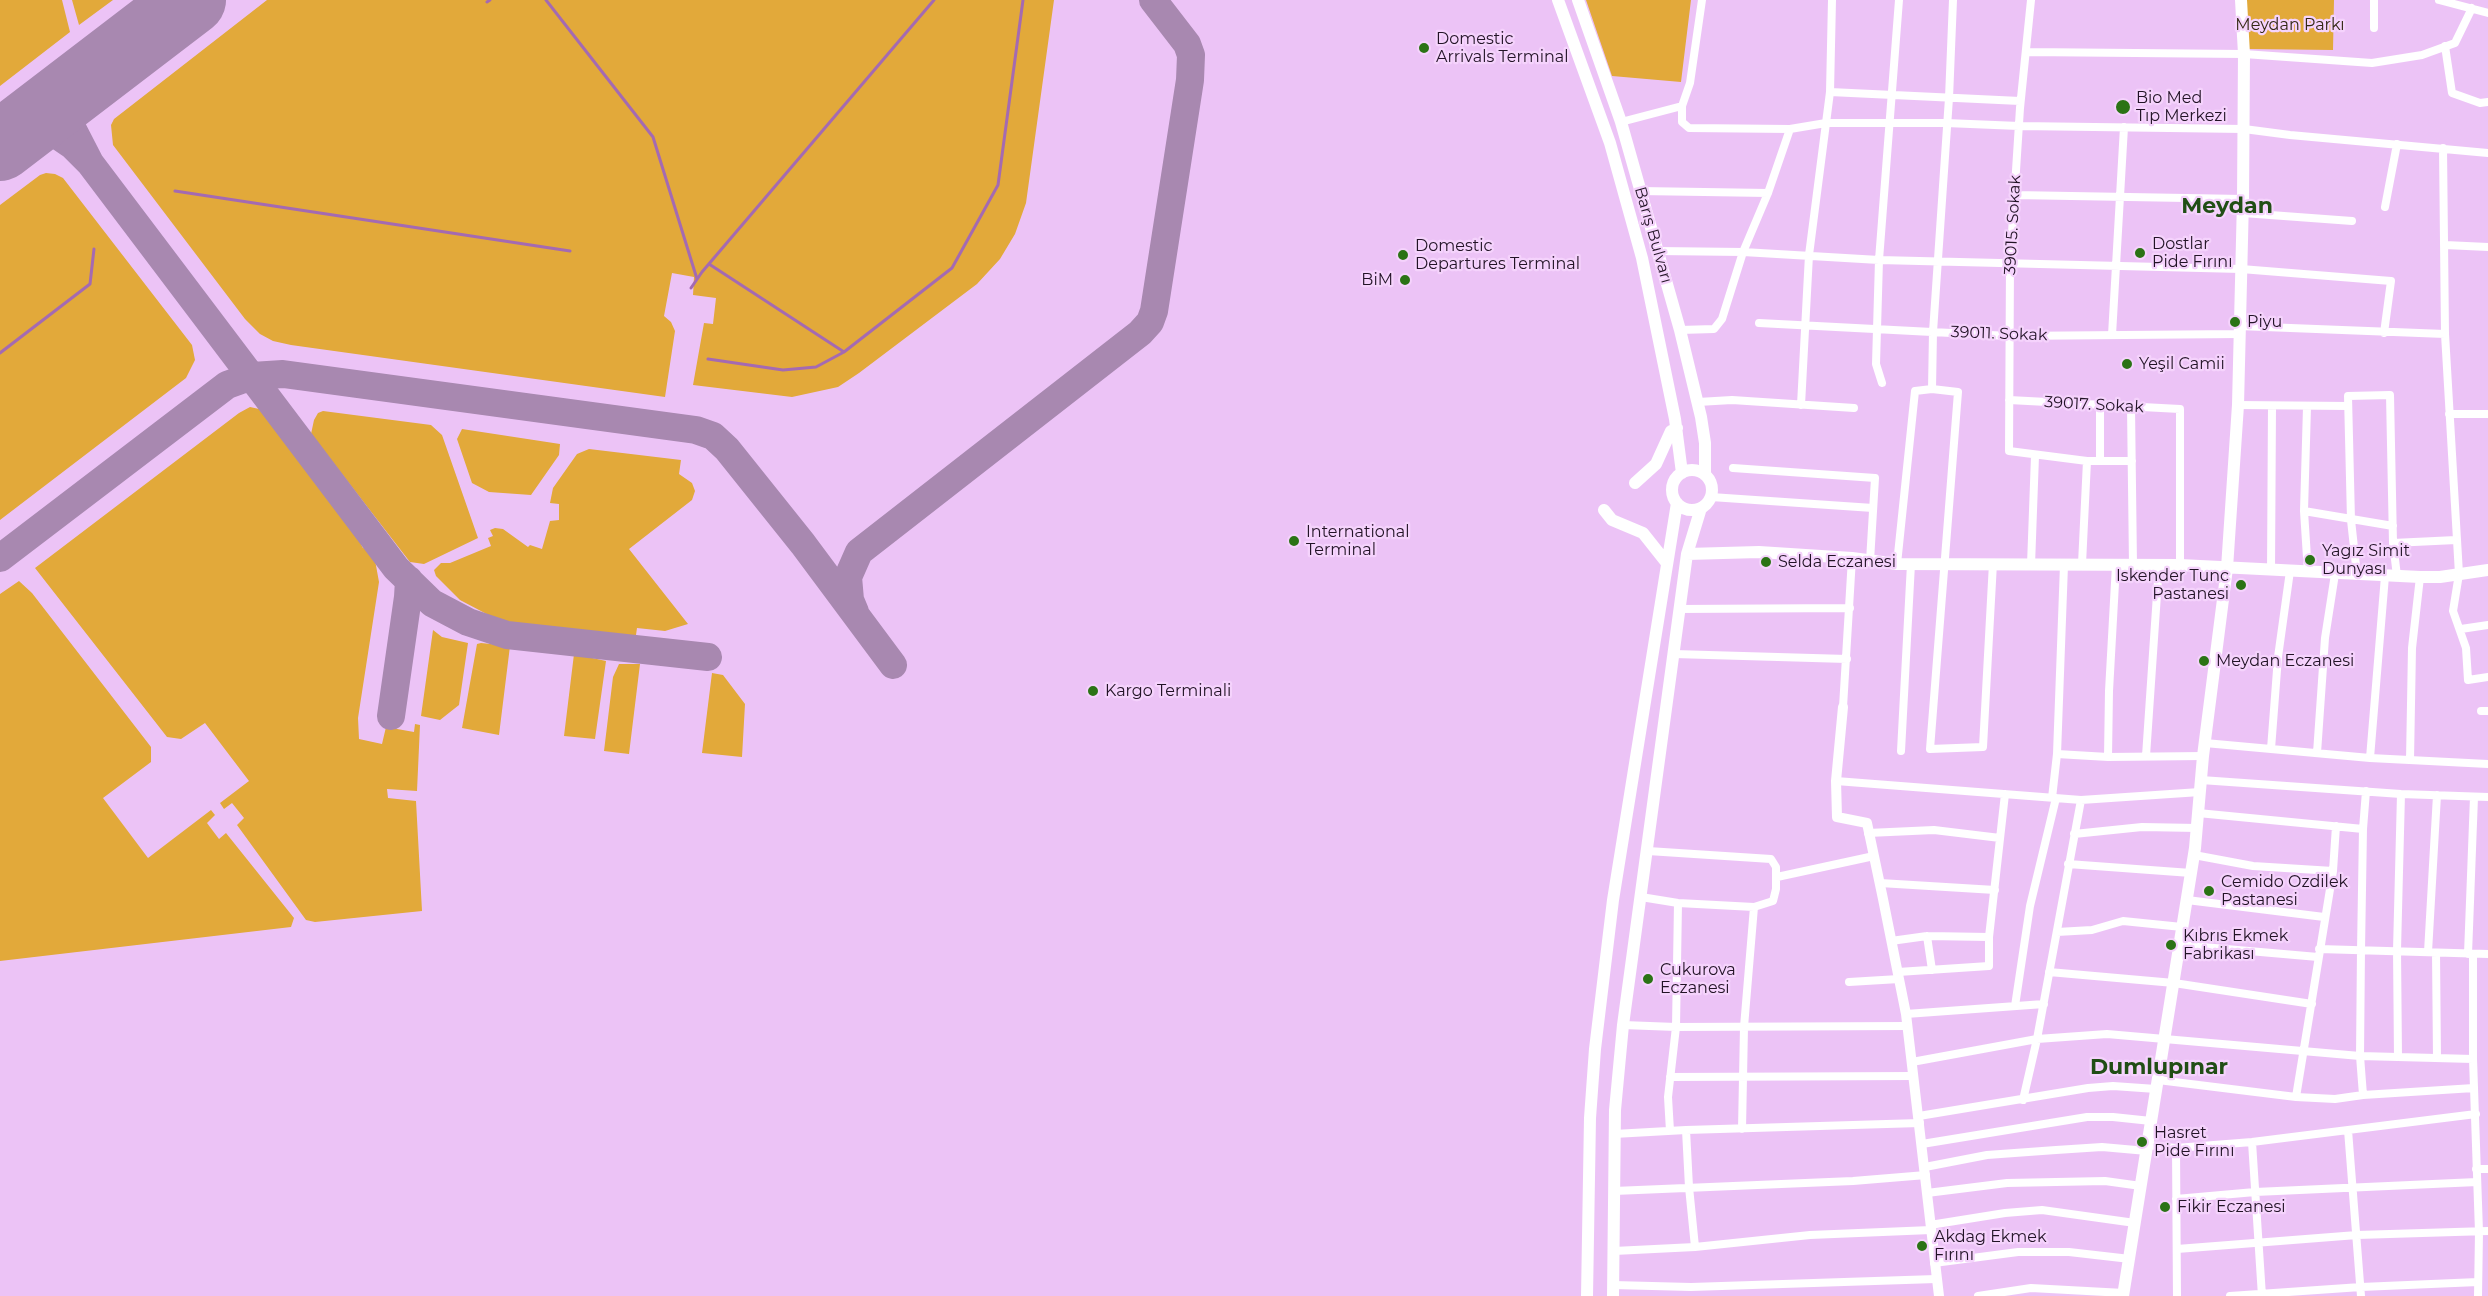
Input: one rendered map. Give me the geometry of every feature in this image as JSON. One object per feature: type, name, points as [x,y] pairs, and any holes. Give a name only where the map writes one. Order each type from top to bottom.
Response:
[{"type":"main road","name":"Barış Bulvarı","points":[[1558,0],[1610,143],[1642,258],[1677,428],[1682,473]]},
{"type":"main road","name":"Barış Bulvarı","points":[[1578,0],[1621,122],[1680,330],[1698,402],[1705,443],[1705,475]]},
{"type":"main road","points":[[2124,1294],[2194,855],[2204,749],[2228,568],[2238,405],[2243,199],[2244,54],[2241,0]]},
{"type":"main road","points":[[1635,483],[1653,467],[1663,452],[1671,431],[1677,428]]},
{"type":"main road","points":[[1613,1291],[1614,1134],[1623,1025],[1687,554],[1701,508],[1711,497],[1712,486],[1705,475],[1694,470],[1682,473],[1673,486],[1673,495],[1677,502],[1688,509],[1701,508]]},
{"type":"main road","points":[[1587,1296],[1590,1118],[1595,1049],[1613,900],[1677,502]]},
{"type":"main road","points":[[1604,510],[1612,520],[1643,533],[1666,562]]},
{"type":"main road","points":[[1687,554],[1759,552],[1852,558],[1897,564],[2180,565],[2420,577],[2488,570]]},
{"type":"street","points":[[1702,0],[1690,83],[1682,106],[1682,122],[1689,128],[1790,129],[1826,123],[1946,123],[2244,129],[2488,153]]},
{"type":"street","points":[[1801,405],[1809,255],[1830,92],[1832,0]]},
{"type":"street","points":[[1881,384],[1876,364],[1879,260],[1899,0]]},
{"type":"street","points":[[1932,389],[1933,332],[1949,98],[1953,0]]},
{"type":"street","name":"39015. Sokak","points":[[2031,0],[2020,101],[2010,264],[2009,451],[2034,456]]},
{"type":"street","points":[[2374,0],[2374,27]]},
{"type":"street","points":[[2439,0],[2488,13]]},
{"type":"street","points":[[2026,52],[2244,54],[2372,63],[2422,54],[2455,43],[2472,8]]},
{"type":"street","points":[[2445,46],[2452,93],[2480,103],[2488,102]]},
{"type":"street","points":[[1830,92],[2020,101]]},
{"type":"street","points":[[1621,122],[1682,106]]},
{"type":"street","points":[[2112,335],[2124,127]]},
{"type":"street","points":[[1680,330],[1714,329],[1722,319],[1743,252],[1768,193],[1790,129]]},
{"type":"street","points":[[2385,207],[2397,144]]},
{"type":"street","points":[[2443,148],[2445,334],[2458,574],[2453,611],[2466,648],[2468,680],[2488,677]]},
{"type":"street","points":[[1640,191],[1768,193]]},
{"type":"street","points":[[2014,195],[2243,199]]},
{"type":"street","points":[[2242,213],[2352,221]]},
{"type":"street","points":[[2445,245],[2488,247]]},
{"type":"street","points":[[1658,251],[1743,252],[1879,260],[2117,268],[2241,269],[2391,281],[2384,333]]},
{"type":"street","name":"39011. Sokak","points":[[1759,323],[2009,336],[2239,330],[2445,334]]},
{"type":"street","points":[[1897,564],[1915,391],[1932,389],[1958,392],[1930,748],[1983,747],[1993,563]]},
{"type":"street","points":[[2357,575],[2351,520],[2348,396],[2390,395],[2393,543],[2370,758]]},
{"type":"street","points":[[1698,402],[1732,400],[1854,408]]},
{"type":"street","name":"39017. Sokak","points":[[2009,400],[2180,409],[2180,565]]},
{"type":"street","points":[[2238,405],[2348,406]]},
{"type":"street","points":[[2100,406],[2100,461]]},
{"type":"street","points":[[2271,570],[2272,407]]},
{"type":"street","points":[[2307,407],[2304,511],[2308,573]]},
{"type":"street","points":[[2131,408],[2133,565]]},
{"type":"street","points":[[2449,414],[2488,414]]},
{"type":"street","points":[[2031,565],[2034,456],[2087,461],[2132,461]]},
{"type":"street","points":[[2082,564],[2087,461]]},
{"type":"street","points":[[1733,468],[1875,478],[1870,561]]},
{"type":"street","points":[[1711,497],[1873,508]]},
{"type":"street","points":[[2304,511],[2393,526]]},
{"type":"street","points":[[2393,543],[2456,540]]},
{"type":"street","points":[[1852,558],[1847,659],[1836,781],[1837,817],[1867,824],[1880,883],[1907,1020],[1939,1296]]},
{"type":"street","points":[[1901,751],[1911,564]]},
{"type":"street","points":[[2015,1006],[2030,906],[2054,798],[2064,565]]},
{"type":"street","points":[[2108,757],[2116,565]]},
{"type":"street","points":[[2146,756],[2159,565]]},
{"type":"street","points":[[2271,749],[2278,657],[2290,571]]},
{"type":"street","points":[[2317,753],[2325,638],[2335,574]]},
{"type":"street","points":[[2410,760],[2412,640],[2420,577]]},
{"type":"street","points":[[1679,609],[1850,608]]},
{"type":"street","points":[[2461,629],[2488,626]]},
{"type":"street","points":[[1674,654],[1847,659]]},
{"type":"street","points":[[2057,754],[2108,757],[2146,756],[2204,749],[2271,749],[2370,758],[2488,764]]},
{"type":"street","points":[[1836,781],[2081,800],[2201,786],[2488,797]]},
{"type":"street","points":[[2363,1095],[2360,1056],[2362,829],[2366,791]]},
{"type":"street","points":[[1849,982],[1932,970],[1989,966],[1989,937],[2005,794]]},
{"type":"street","points":[[2398,1057],[2397,950],[2401,794]]},
{"type":"street","points":[[2437,1058],[2432,952],[2438,795]]},
{"type":"street","points":[[2474,797],[2471,954],[2473,1059],[2476,1169],[2484,1232],[2478,1296]]},
{"type":"street","points":[[2024,1100],[2081,800]]},
{"type":"street","points":[[2198,813],[2362,829]]},
{"type":"street","points":[[2296,1097],[2333,871],[2336,826]]},
{"type":"street","points":[[2074,834],[2142,827],[2196,828]]},
{"type":"street","points":[[1868,833],[1934,830],[2000,838]]},
{"type":"street","points":[[1641,897],[1678,903],[1754,907],[1773,901],[1777,877],[1776,867],[1770,859],[1648,851]]},
{"type":"street","points":[[2194,855],[2253,866],[2333,871]]},
{"type":"street","points":[[1777,877],[1874,856]]},
{"type":"street","points":[[2068,864],[2191,873]]},
{"type":"street","points":[[1880,883],[1995,890]]},
{"type":"street","points":[[2187,900],[2324,917]]},
{"type":"street","points":[[1670,1131],[1668,1097],[1676,1027],[1678,903]]},
{"type":"street","points":[[1742,1129],[1744,1027],[1754,907]]},
{"type":"street","points":[[2056,932],[2092,930],[2123,921],[2182,927]]},
{"type":"street","points":[[1891,941],[1927,936],[1989,937]]},
{"type":"street","points":[[1927,936],[1932,970]]},
{"type":"street","points":[[2180,945],[2319,953],[2397,950],[2488,954]]},
{"type":"street","points":[[2049,972],[2174,983],[2312,1004]]},
{"type":"street","points":[[1623,1025],[1744,1027],[1907,1020],[2044,1004]]},
{"type":"street","points":[[1912,1062],[2037,1039],[2107,1034],[2360,1056],[2473,1059]]},
{"type":"street","points":[[1670,1077],[1914,1076]]},
{"type":"street","points":[[1614,1134],[1919,1120],[1990,1103],[2113,1086],[2157,1085],[2335,1099],[2474,1088]]},
{"type":"street","points":[[1614,1191],[1853,1181],[1925,1171],[1987,1155],[2056,1149],[2176,1148],[2252,1143],[2476,1114]]},
{"type":"street","points":[[1922,1144],[2087,1117],[2151,1121]]},
{"type":"street","points":[[1686,1130],[1695,1247]]},
{"type":"street","points":[[2348,1130],[2361,1291]]},
{"type":"street","points":[[2252,1143],[2262,1294]]},
{"type":"street","points":[[2176,1148],[2177,1296]]},
{"type":"street","points":[[2476,1169],[2488,1169]]},
{"type":"street","points":[[1927,1193],[2007,1183],[2105,1181],[2141,1186]]},
{"type":"street","points":[[2176,1199],[2255,1192],[2477,1182]]},
{"type":"street","points":[[1614,1251],[1695,1247],[1810,1235],[1931,1227],[2005,1213],[2042,1210],[2135,1223]]},
{"type":"street","points":[[2177,1249],[2357,1235],[2484,1232]]},
{"type":"street","points":[[1934,1263],[2018,1251],[2069,1252],[2130,1259]]},
{"type":"street","points":[[1613,1291],[1936,1279]]},
{"type":"street","points":[[2230,1296],[2361,1291],[2478,1282]]},
{"type":"street","points":[[1978,1296],[2031,1288],[2124,1294]]},
{"type":"green space","points":[[0,0],[62,0],[70,32],[0,86]]},
{"type":"green space","points":[[72,0],[113,0],[79,25]]},
{"type":"green space","points":[[267,0],[1054,0],[1026,203],[1015,234],[1000,259],[977,284],[838,387],[792,397],[693,385],[704,323],[713,324],[716,298],[693,295],[694,277],[672,273],[664,316],[671,322],[675,331],[665,397],[291,345],[273,341],[260,334],[245,319],[113,145],[111,125],[114,119]]},
{"type":"green space","points":[[1586,0],[1691,0],[1681,82],[1612,76]]},
{"type":"green space","name":"Meydan Parkı","points":[[2246,0],[2334,0],[2333,50],[2248,49]]},
{"type":"green space","points":[[46,173],[63,178],[192,345],[195,360],[186,378],[0,520],[0,205]]},
{"type":"green space","points":[[250,407],[259,409],[356,535],[363,548],[369,549],[375,560],[379,582],[358,718],[359,739],[382,744],[386,727],[414,732],[415,724],[420,725],[417,791],[387,789],[388,798],[416,801],[422,911],[315,922],[306,920],[237,825],[244,818],[232,803],[224,809],[220,803],[249,781],[205,723],[181,739],[167,737],[35,568]]},
{"type":"green space","points":[[323,411],[431,425],[442,435],[478,538],[424,564],[410,562],[311,434],[314,420],[318,413]]},
{"type":"green space","points":[[462,429],[560,444],[559,455],[531,495],[489,492],[472,483],[457,439]]},
{"type":"green space","points":[[589,449],[681,460],[679,474],[692,483],[695,491],[692,500],[629,549],[688,624],[665,631],[637,628],[635,642],[498,620],[460,600],[436,576],[434,570],[441,563],[450,563],[491,546],[488,538],[493,536],[490,530],[495,528],[503,529],[528,547],[530,545],[542,549],[550,521],[559,520],[559,504],[550,503],[553,488],[577,454]]},
{"type":"green space","points":[[19,581],[32,593],[151,747],[151,762],[103,798],[148,858],[211,810],[215,815],[207,823],[219,839],[226,833],[294,918],[291,927],[0,961],[0,594]]},
{"type":"green space","points":[[433,630],[442,637],[468,643],[459,705],[440,720],[421,716]]},
{"type":"green space","points":[[477,644],[510,646],[499,735],[462,728]]},
{"type":"green space","points":[[574,654],[606,661],[595,739],[564,736]]},
{"type":"green space","points":[[619,664],[640,664],[629,754],[604,751],[613,677]]},
{"type":"green space","points":[[712,673],[723,675],[745,704],[742,757],[702,753]]},
{"type":"waterway","points":[[546,0],[653,137],[697,279]]},
{"type":"waterway","points":[[691,288],[702,272],[934,0]]},
{"type":"waterway","points":[[844,352],[952,268],[998,185],[1023,0]]},
{"type":"waterway","points":[[175,191],[570,251]]},
{"type":"waterway","points":[[0,353],[90,284],[94,249]]},
{"type":"waterway","points":[[708,359],[783,370],[816,367],[844,352],[709,264]]},
{"type":"taxiway","points":[[855,612],[850,600],[848,577],[859,552],[1140,333],[1150,322],[1154,311],[1190,80],[1191,55],[1187,44],[1153,0]]},
{"type":"taxiway","points":[[19,132],[35,127],[48,129],[73,146],[90,163],[72,128],[67,107],[72,96],[85,81]]},
{"type":"taxiway","points":[[90,163],[396,568],[432,603],[468,622],[507,635],[708,657]]},
{"type":"taxiway","points":[[0,558],[227,385],[252,376],[283,374],[696,430],[713,436],[727,449],[803,544],[893,665]]},
{"type":"taxiway","points":[[391,716],[409,580]]},
{"type":"runway","points":[[0,146],[191,0]]},
{"type":"place","name":"Domestic Arrivals Terminal","points":[[1424,48]]},
{"type":"place","name":"Bio Med Tıp Merkezi","points":[[2123,107]]},
{"type":"place","name":"Dostlar Pide Fırını","points":[[2140,253]]},
{"type":"place","name":"Domestic Departures Terminal","points":[[1403,255]]},
{"type":"place","name":"BiM","points":[[1405,280]]},
{"type":"place","name":"Piyu","points":[[2235,322]]},
{"type":"place","name":"Yeşil Camii","points":[[2127,364]]},
{"type":"place","name":"International Terminal","points":[[1294,541]]},
{"type":"place","name":"Yagız Simit Dunyası","points":[[2310,560]]},
{"type":"place","name":"Selda Eczanesi","points":[[1766,562]]},
{"type":"place","name":"Iskender Tunc Pastanesi","points":[[2241,585]]},
{"type":"place","name":"Meydan Eczanesi","points":[[2204,661]]},
{"type":"place","name":"Kargo Terminali","points":[[1093,691]]},
{"type":"place","name":"Cemido Ozdilek Pastanesi","points":[[2209,891]]},
{"type":"place","name":"Kıbrıs Ekmek Fabrikası","points":[[2171,945]]},
{"type":"place","name":"Cukurova Eczanesi","points":[[1648,979]]},
{"type":"place","name":"Hasret Pide Fırını","points":[[2142,1142]]},
{"type":"place","name":"Fikir Eczanesi","points":[[2165,1207]]},
{"type":"place","name":"Akdag Ekmek Fırını","points":[[1922,1246]]},
{"type":"district","name":"Meydan","points":[[2227,207]]},
{"type":"district","name":"Dumlupınar","points":[[2159,1068]]}]
